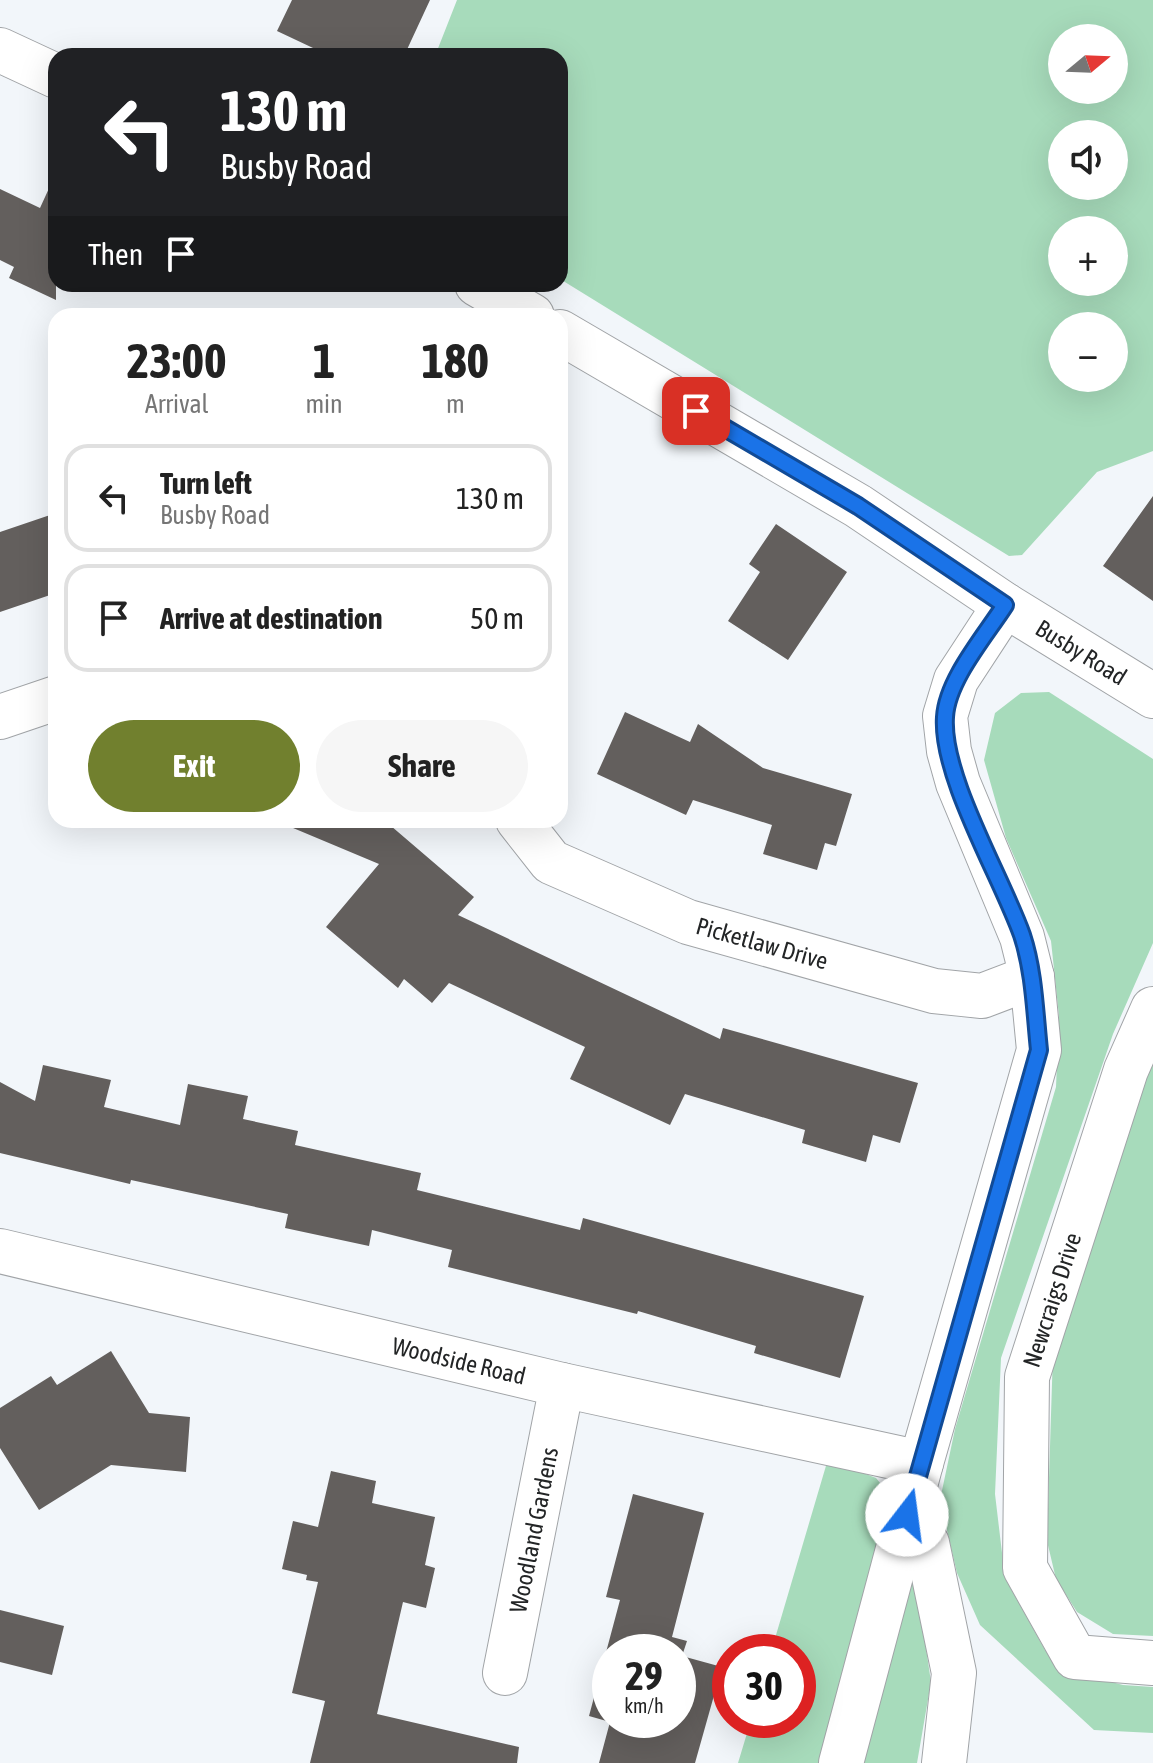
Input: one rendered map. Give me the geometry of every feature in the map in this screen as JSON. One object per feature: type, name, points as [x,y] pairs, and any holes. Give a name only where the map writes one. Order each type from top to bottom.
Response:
[{"type":"street","points":[[0,50],[48,72]]},
{"type":"street","points":[[491,292],[518,308]]},
{"type":"street","name":"Busby Road","points":[[568,337],[858,506],[1005,605],[1153,696]]},
{"type":"street","points":[[841,1763],[921,1463],[1039,1050],[1032,977],[1022,937],[958,783],[949,751],[945,716],[956,680],[1005,605]]},
{"type":"street","points":[[0,717],[48,701]]},
{"type":"street","name":"Picketlaw Drive","points":[[524,828],[551,862],[688,922],[934,991],[982,996],[1032,977]]},
{"type":"street","name":"Newcraigs Drive","points":[[1153,1009],[1126,1070],[1027,1377],[1025,1568],[1075,1657],[1153,1663]]},
{"type":"street","name":"Woodside Road","points":[[0,1251],[562,1385],[921,1463]]},
{"type":"street","name":"Woodland Gardens","points":[[505,1673],[562,1385]]},
{"type":"street","points":[[907,1515],[927,1543],[954,1673],[944,1763]]},
{"type":"green space","points":[[457,0],[1153,0],[1153,451],[1097,472],[1022,555],[1009,556],[568,284],[568,48],[438,48]]},
{"type":"green space","points":[[1049,692],[1153,759],[1153,943],[1113,1034],[1001,1358],[995,1494],[1005,1578],[1045,1650],[1069,1671],[1123,1685],[1153,1687],[1153,1733],[1094,1730],[980,1625],[957,1573],[940,1500],[955,1429],[1056,1087],[1059,1016],[1051,941],[1006,838],[984,760],[995,713],[1021,693]]},
{"type":"green space","points":[[1153,1047],[1153,1636],[1113,1634],[1077,1612],[1056,1579],[1047,1541],[1053,1352]]},
{"type":"green space","points":[[828,1459],[876,1478],[886,1490],[887,1513],[822,1763],[738,1763],[746,1738],[816,1738],[816,1634],[776,1634]]},
{"type":"green space","points":[[911,1581],[917,1587],[931,1682],[917,1763],[860,1763]]},
{"type":"building","points":[[292,0],[430,0],[408,48],[313,48],[277,31]]},
{"type":"building","points":[[0,189],[40,208],[48,190],[48,292],[56,292],[56,300],[9,278],[14,267],[0,260]]},
{"type":"building","points":[[1153,496],[1153,601],[1103,566]]},
{"type":"building","points":[[48,516],[48,596],[0,612],[0,532]]},
{"type":"building","points":[[776,524],[847,572],[788,660],[728,621],[760,572],[749,564]]},
{"type":"building","points":[[625,712],[690,742],[698,724],[763,768],[852,794],[836,846],[825,843],[817,870],[763,854],[772,825],[693,800],[686,815],[597,774]]},
{"type":"building","points":[[293,828],[393,828],[474,897],[458,915],[720,1039],[723,1028],[918,1083],[900,1143],[873,1135],[866,1162],[802,1143],[805,1130],[685,1094],[670,1125],[570,1079],[585,1047],[449,983],[432,1003],[404,979],[398,988],[326,927],[379,864]]},
{"type":"building","points":[[43,1065],[111,1080],[104,1107],[180,1125],[188,1084],[248,1096],[243,1119],[298,1131],[295,1145],[421,1173],[417,1190],[580,1230],[583,1218],[864,1296],[840,1378],[754,1353],[756,1346],[638,1311],[637,1314],[448,1267],[452,1250],[372,1230],[369,1246],[285,1228],[288,1214],[131,1180],[130,1184],[0,1153],[0,1082],[35,1101]]},
{"type":"building","points":[[111,1351],[149,1413],[190,1417],[186,1472],[111,1465],[39,1510],[0,1448],[0,1408],[51,1376],[57,1385]]},
{"type":"building","points":[[331,1471],[376,1481],[372,1503],[435,1517],[425,1565],[435,1568],[426,1608],[403,1602],[377,1714],[519,1747],[517,1763],[310,1763],[325,1701],[292,1693],[318,1582],[306,1580],[307,1575],[282,1569],[293,1521],[318,1527]]},
{"type":"building","points":[[633,1494],[704,1513],[673,1634],[611,1634],[620,1600],[606,1597]]},
{"type":"building","points":[[0,1610],[64,1626],[52,1675],[0,1662]]},
{"type":"building","points":[[696,1660],[712,1664],[712,1703],[695,1763],[599,1763],[606,1738],[696,1738]]},
{"type":"route","points":[[696,411],[858,506],[1005,605],[956,680],[945,716],[949,751],[958,783],[1022,937],[1032,977],[1039,1050],[907,1515]]}]
